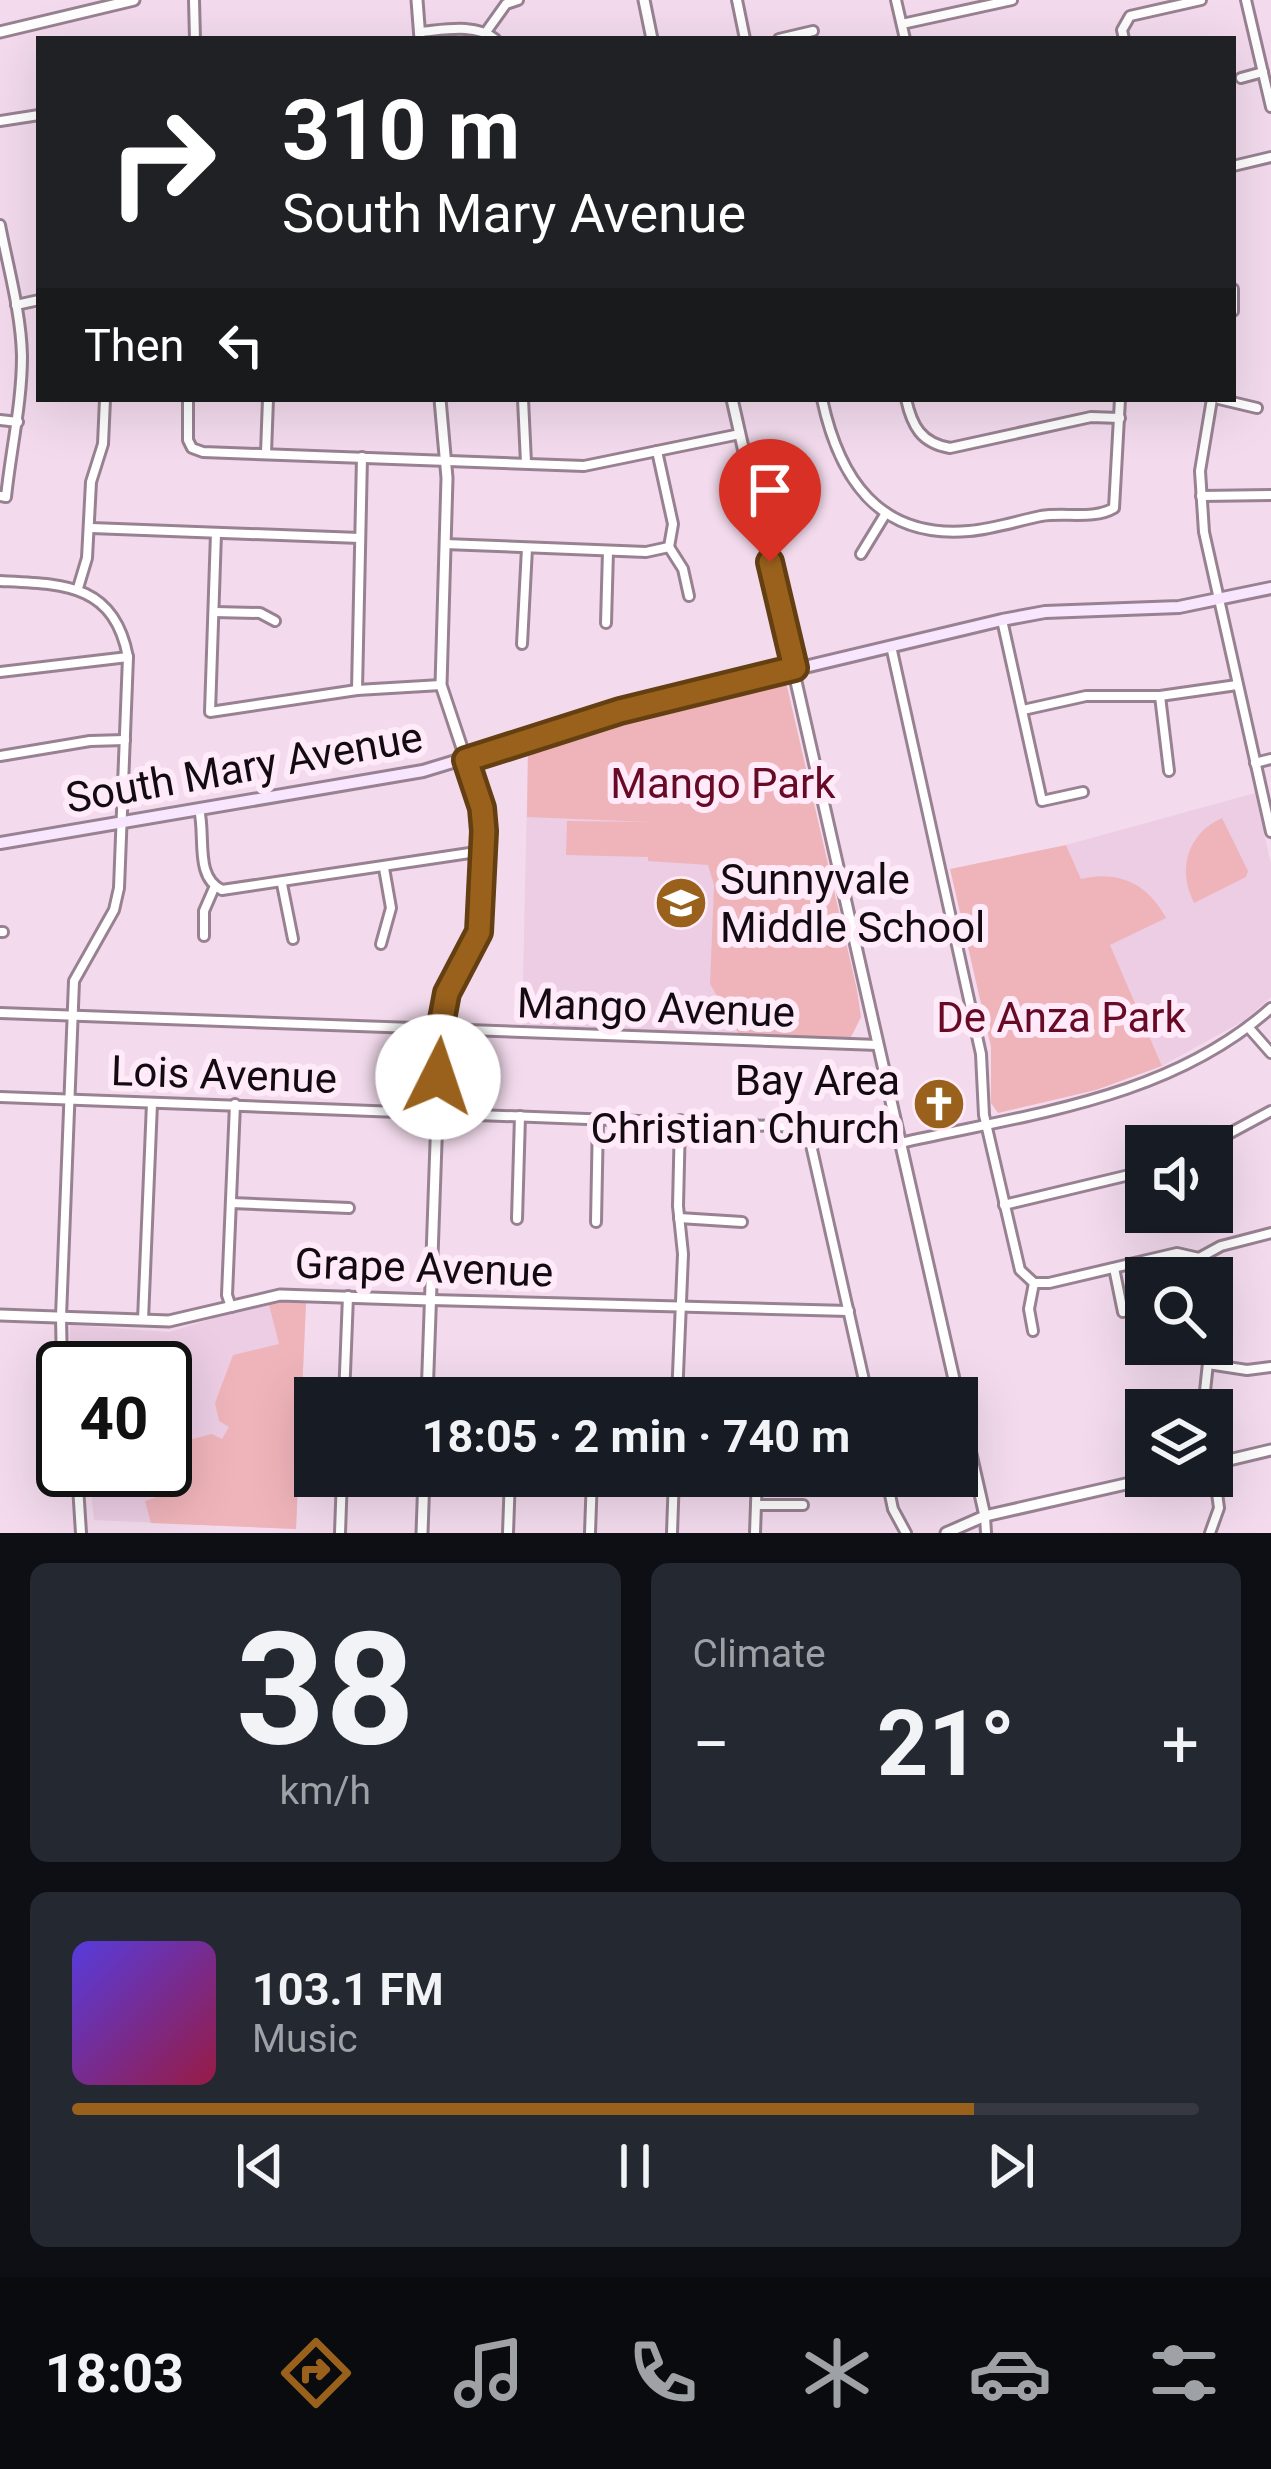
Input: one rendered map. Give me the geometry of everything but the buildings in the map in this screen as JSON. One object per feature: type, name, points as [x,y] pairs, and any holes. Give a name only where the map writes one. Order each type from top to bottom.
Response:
[{"type":"main road","name":"South Mary Avenue","points":[[0,843],[383,779],[466,760],[620,711],[1002,620],[1045,612],[1179,607],[1271,588]]},
{"type":"street","points":[[0,32],[134,0]]},
{"type":"street","points":[[194,0],[195,36]]},
{"type":"street","points":[[417,0],[420,36],[486,32],[491,36]]},
{"type":"street","points":[[486,32],[506,4],[518,0]]},
{"type":"street","points":[[644,0],[651,36]]},
{"type":"street","points":[[737,0],[744,36]]},
{"type":"street","points":[[896,0],[904,36]]},
{"type":"street","points":[[902,24],[1012,0]]},
{"type":"street","points":[[1124,36],[1124,21],[1130,16],[1201,0]]},
{"type":"street","points":[[1246,0],[1271,106]]},
{"type":"street","points":[[792,36],[813,31]]},
{"type":"street","points":[[1240,78],[1263,73]]},
{"type":"street","points":[[0,121],[36,115]]},
{"type":"street","points":[[1236,165],[1271,157]]},
{"type":"street","points":[[0,225],[22,353],[18,422],[3,496]]},
{"type":"street","points":[[16,305],[36,301]]},
{"type":"street","points":[[77,588],[91,528],[91,482],[103,444],[105,402]]},
{"type":"street","points":[[188,402],[188,440],[192,448],[203,452],[584,466],[740,434]]},
{"type":"street","points":[[266,453],[268,402]]},
{"type":"street","points":[[428,1377],[440,1030],[447,993],[479,932],[483,851],[482,808],[441,685],[445,462],[440,402]]},
{"type":"street","points":[[523,402],[526,464]]},
{"type":"street","points":[[733,402],[986,1533]]},
{"type":"street","points":[[823,402],[839,460],[861,491],[886,513],[928,529],[976,530],[1057,513],[1106,513],[1114,508],[1120,402]]},
{"type":"street","points":[[907,402],[920,435],[950,448],[1090,417],[1120,418]]},
{"type":"street","points":[[1214,402],[1202,445],[1201,496],[1217,599],[1271,832]]},
{"type":"street","points":[[1229,402],[1258,408]]},
{"type":"street","points":[[0,420],[18,422]]},
{"type":"street","points":[[656,451],[673,524],[669,547],[682,569],[689,596]]},
{"type":"street","points":[[357,690],[362,458]]},
{"type":"street","points":[[1201,496],[1271,495]]},
{"type":"street","points":[[860,554],[886,513]]},
{"type":"street","points":[[91,528],[360,538]]},
{"type":"street","points":[[216,533],[210,712],[357,690],[441,685]]},
{"type":"street","points":[[445,544],[646,552],[669,547]]},
{"type":"street","points":[[522,644],[527,548]]},
{"type":"street","points":[[606,622],[608,551]]},
{"type":"street","points":[[0,581],[77,588],[116,622],[128,657],[122,866],[114,910],[74,981],[61,1341]]},
{"type":"street","points":[[214,612],[260,614],[275,621]]},
{"type":"street","points":[[1002,620],[1042,801],[1083,792]]},
{"type":"street","points":[[891,646],[982,1054],[987,1125],[1020,1270],[1034,1282],[1049,1283],[1125,1265]]},
{"type":"street","points":[[0,672],[128,657]]},
{"type":"street","points":[[1023,710],[1086,696],[1160,695],[1237,685]]},
{"type":"street","points":[[1160,695],[1169,771]]},
{"type":"street","points":[[0,756],[124,740]]},
{"type":"street","points":[[1255,763],[1271,759]]},
{"type":"street","points":[[199,809],[203,870],[214,888],[232,891],[483,851]]},
{"type":"street","points":[[381,944],[391,908],[384,868]]},
{"type":"street","points":[[282,884],[293,939]]},
{"type":"street","points":[[204,936],[204,911],[214,888]]},
{"type":"street","points":[[899,1143],[1056,1110],[1166,1076],[1249,1028],[1271,1008]]},
{"type":"street","name":"Mango Avenue","points":[[0,1013],[878,1045]]},
{"type":"street","points":[[1249,1028],[1271,1053]]},
{"type":"street","name":"Lois Avenue","points":[[0,1096],[680,1120],[805,1130],[849,1311]]},
{"type":"street","points":[[143,1320],[152,1103]]},
{"type":"street","points":[[231,1307],[227,1295],[235,1104]]},
{"type":"street","points":[[1233,1132],[1271,1112]]},
{"type":"street","points":[[517,1219],[520,1116]]},
{"type":"street","points":[[596,1222],[598,1118]]},
{"type":"street","points":[[678,1377],[683,1254],[680,1120]]},
{"type":"street","points":[[1004,1205],[1125,1176]]},
{"type":"street","points":[[231,1203],[349,1208]]},
{"type":"street","points":[[679,1218],[742,1222]]},
{"type":"street","points":[[1201,1257],[1221,1246],[1271,1233]]},
{"type":"street","points":[[1160,1257],[1177,1253],[1195,1257]]},
{"type":"street","points":[[1114,1268],[1123,1312]]},
{"type":"street","points":[[1033,1330],[1029,1309],[1034,1282]]},
{"type":"street","name":"Grape Avenue","points":[[0,1315],[183,1320],[280,1295],[849,1311]]},
{"type":"street","points":[[345,1377],[348,1297]]},
{"type":"street","points":[[849,1311],[864,1377]]},
{"type":"street","points":[[1214,1365],[1246,1370],[1271,1366]]},
{"type":"street","points":[[1233,1457],[1271,1450]]},
{"type":"street","points":[[946,1533],[985,1516],[1125,1484]]},
{"type":"street","points":[[79,1497],[81,1533]]},
{"type":"street","points":[[340,1533],[341,1497]]},
{"type":"street","points":[[422,1533],[423,1497]]},
{"type":"street","points":[[508,1533],[509,1497]]},
{"type":"street","points":[[590,1533],[591,1497]]},
{"type":"street","points":[[672,1533],[673,1497]]},
{"type":"street","points":[[755,1533],[756,1497]]},
{"type":"street","points":[[890,1497],[906,1533]]},
{"type":"street","points":[[1210,1533],[1219,1508],[1218,1497]]},
{"type":"street","points":[[756,1505],[802,1505]]},
{"type":"shaded area","name":"Mango Park","points":[[786,682],[857,990],[861,1017],[850,1039],[522,1025],[528,752],[613,723]]},
{"type":"shaded area","points":[[1255,793],[1271,864],[1271,997],[1245,1020],[1162,1066],[1066,845]]},
{"type":"shaded area","points":[[268,1301],[306,1303],[303,1377],[294,1377],[296,1529],[94,1520],[92,1497],[192,1497],[192,1341],[70,1341],[70,1325],[170,1332]]},
{"type":"green space","name":"Mango Park","points":[[786,682],[857,990],[861,1017],[850,1039],[739,1034],[710,984],[714,885],[708,865],[648,861],[648,857],[566,855],[567,821],[649,822],[527,817],[528,752],[613,723]]},
{"type":"green space","points":[[1222,818],[1248,871],[1246,877],[1194,903],[1186,878],[1188,854],[1200,833]]},
{"type":"green space","name":"De Anza Park","points":[[1066,845],[1081,879],[1108,877],[1131,882],[1150,896],[1166,918],[1110,945],[1162,1066],[1096,1090],[998,1113],[991,1103],[991,1047],[950,869]]},
{"type":"green space","points":[[268,1301],[306,1303],[303,1377],[294,1377],[296,1529],[151,1523],[145,1501],[192,1497],[192,1439],[212,1434],[222,1439],[229,1427],[219,1421],[215,1403],[233,1355],[279,1344]]},
{"type":"place","name":"Sunnyvale Middle School","points":[[681,903]]},
{"type":"place","name":"Bay Area Christian Church","points":[[939,1104]]},
{"type":"route","points":[[438,1077],[447,993],[479,932],[484,831],[482,808],[466,760],[620,711],[795,668],[770,562]]}]
